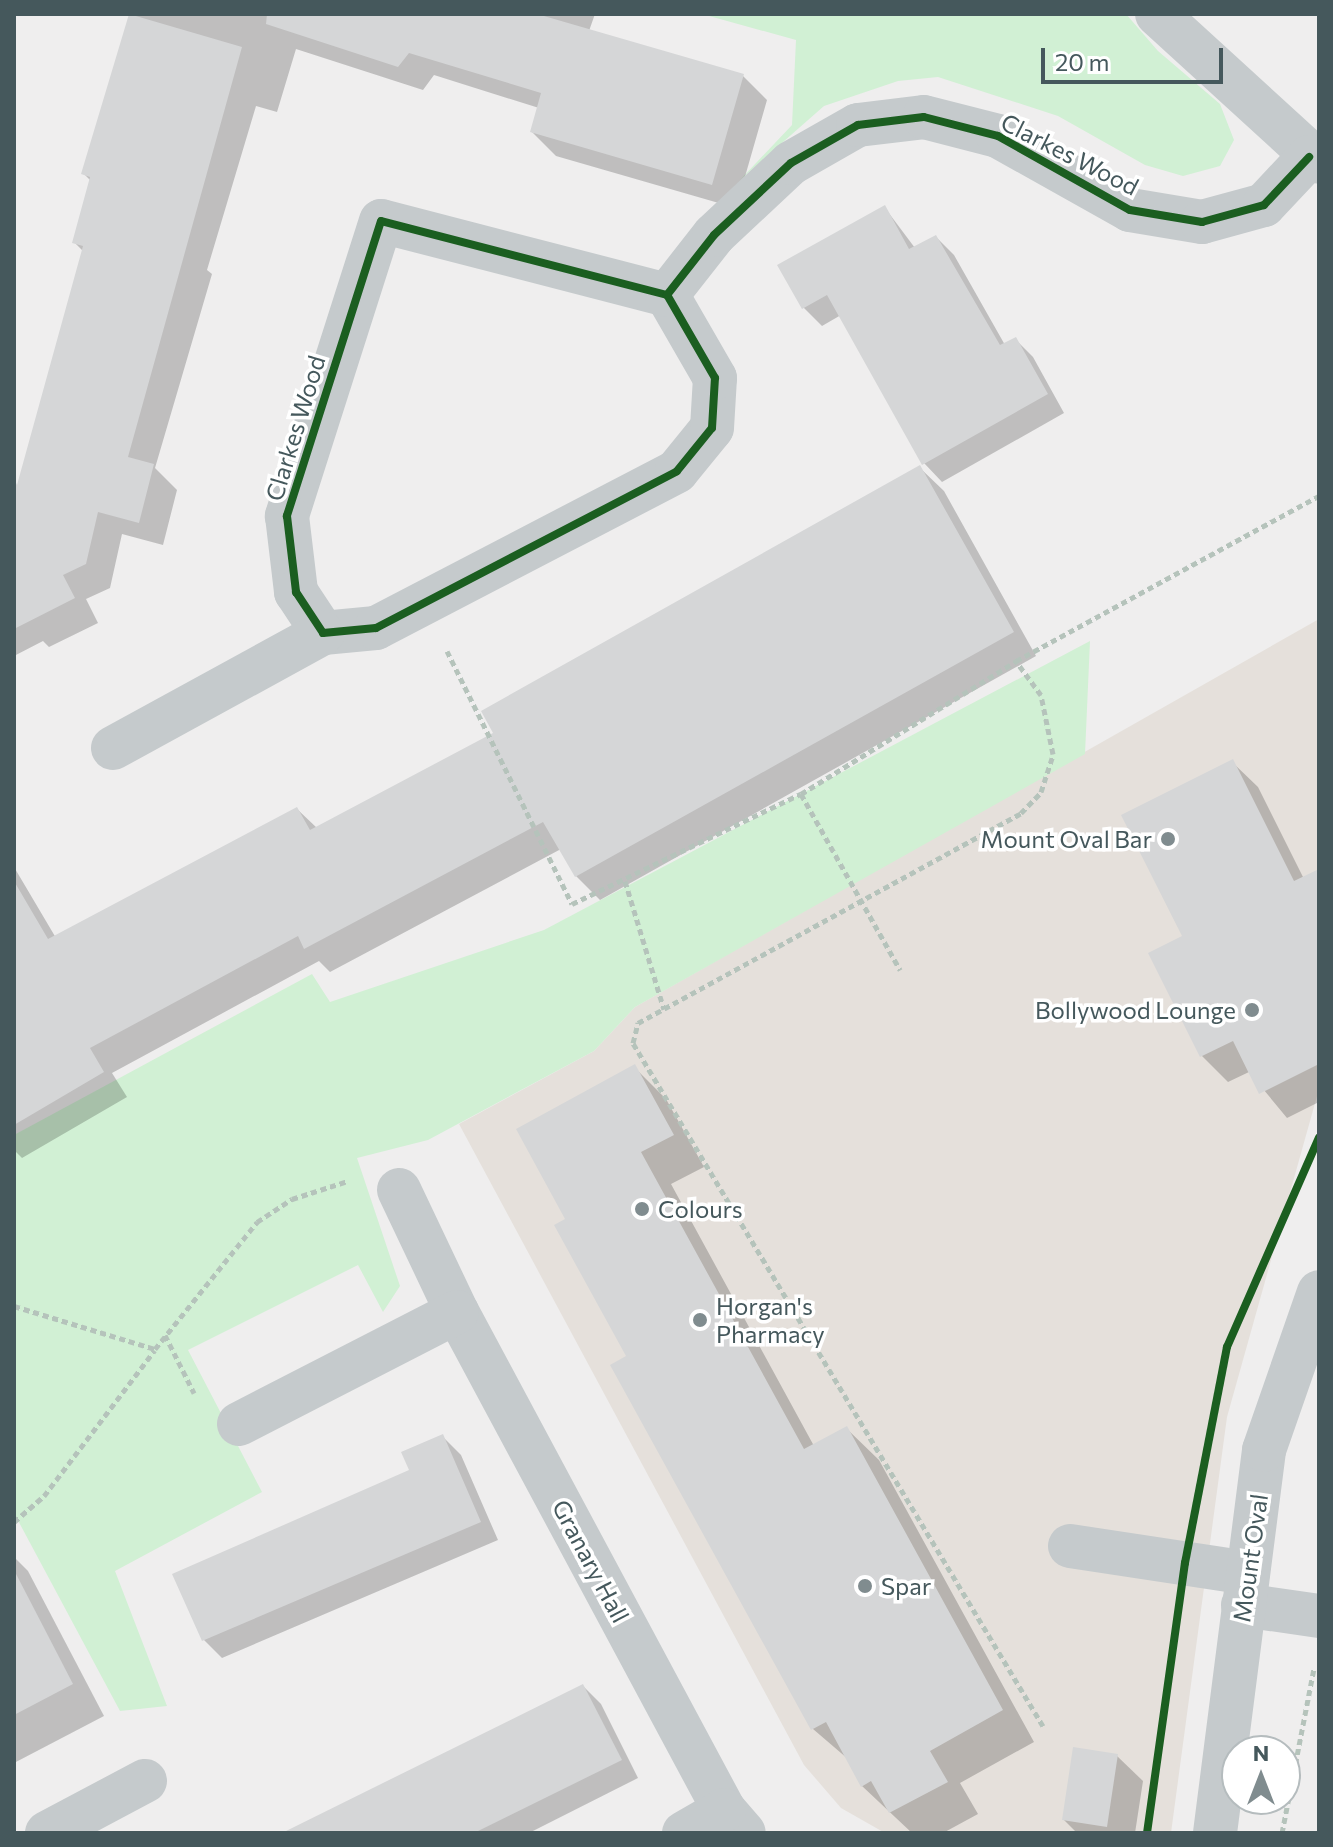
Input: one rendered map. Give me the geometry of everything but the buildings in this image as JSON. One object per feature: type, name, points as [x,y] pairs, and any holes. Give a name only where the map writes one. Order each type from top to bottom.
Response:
[{"type":"street","name":"Clarkes Wood","points":[[323,633],[296,592],[287,516],[381,221],[667,295],[714,235],[791,163],[858,125],[924,117],[998,136],[1130,210],[1202,222],[1264,205],[1314,160],[1157,14]]},
{"type":"street","points":[[113,748],[323,633],[376,628],[677,471],[712,428],[715,378],[667,295]]},
{"type":"street","name":"Granary Hall","points":[[399,1190],[457,1312],[734,1822],[684,1833]]},
{"type":"street","name":"Mount Oval","points":[[1215,1833],[1264,1450],[1319,1292]]},
{"type":"street","points":[[239,1424],[457,1312]]},
{"type":"street","points":[[1070,1546],[1185,1563],[1319,1616]]},
{"type":"street","points":[[47,1833],[145,1781]]},
{"type":"path","points":[[424,603],[572,904],[801,794],[1016,661],[1319,496]]},
{"type":"path","points":[[1016,661],[1041,695],[1053,754],[1041,792],[1021,813],[858,899],[638,1023],[633,1043],[1043,1726]]},
{"type":"path","points":[[801,794],[900,970]]},
{"type":"path","points":[[625,881],[664,1009]]},
{"type":"path","points":[[14,1522],[44,1496],[88,1442],[155,1349],[257,1222],[292,1199],[353,1180],[399,1190]]},
{"type":"path","points":[[14,1306],[155,1349]]},
{"type":"path","points":[[1147,1833],[1185,1563]]},
{"type":"path","points":[[1282,1833],[1316,1662]]},
{"type":"shaded area","points":[[1319,619],[1319,1089],[1227,1417],[1171,1833],[885,1833],[841,1808],[804,1765],[459,1124],[594,1051],[635,1007]]},
{"type":"green space","points":[[702,14],[1126,14],[1158,51],[1220,104],[1234,140],[1220,166],[1183,176],[1145,165],[1058,116],[938,77],[898,81],[824,106],[740,180],[792,125],[796,40]]},
{"type":"green space","points":[[1090,641],[1085,754],[635,1007],[594,1051],[428,1140],[357,1158],[400,1286],[383,1312],[358,1265],[188,1350],[262,1492],[115,1571],[167,1706],[120,1711],[14,1513],[14,1135],[312,974],[330,1002],[544,930]]},
{"type":"cycle path","points":[[667,295],[381,221],[287,516],[296,592],[323,633],[376,628],[677,471],[712,428],[715,378],[667,295],[714,235],[791,163],[858,125],[924,117],[998,136],[1130,210],[1202,222],[1264,205],[1309,157]]},
{"type":"cycle path","points":[[1147,1833],[1185,1563],[1227,1347],[1319,1137]]},
{"type":"place","name":"Mount Oval Bar","points":[[1168,839]]},
{"type":"place","name":"Bollywood Lounge","points":[[1252,1010]]},
{"type":"place","name":"Colours","points":[[642,1209]]},
{"type":"place","name":"Horgan's Pharmacy","points":[[700,1320]]},
{"type":"place","name":"Spar","points":[[865,1586]]}]
